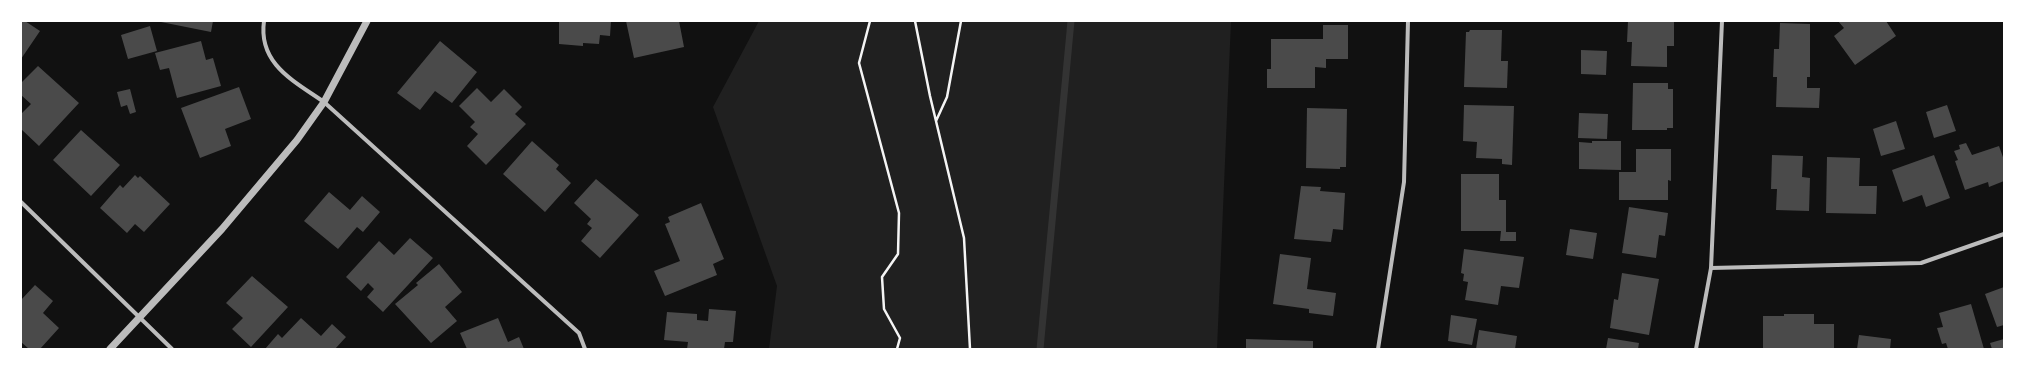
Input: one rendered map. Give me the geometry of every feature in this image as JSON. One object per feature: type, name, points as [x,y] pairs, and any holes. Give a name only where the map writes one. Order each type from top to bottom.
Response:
[{"type":"street","points":[[264,21],[262,36],[272,62],[288,77],[324,102],[579,333],[585,349]]},
{"type":"street","points":[[110,349],[232,217],[297,140],[324,102],[366,21]]},
{"type":"street","points":[[1378,349],[1404,182],[1408,21]]},
{"type":"street","points":[[1696,349],[1711,268],[1722,21]]},
{"type":"street","points":[[21,202],[139,319],[172,349]]},
{"type":"street","points":[[1711,268],[1921,263],[2004,234]]},
{"type":"path","points":[[870,21],[859,63],[899,213],[898,254],[882,277],[884,309],[900,338],[897,349]]},
{"type":"path","points":[[915,21],[936,121],[964,238],[970,349]]},
{"type":"path","points":[[936,121],[946,98],[961,21]]},
{"type":"shaded area","points":[[759,21],[1231,21],[1217,349],[769,349],[777,286],[713,107]]},
{"type":"building","points":[[21,21],[25,21],[40,31],[21,59]]},
{"type":"building","points":[[156,21],[213,21],[211,32]]},
{"type":"building","points":[[559,21],[611,21],[610,36],[600,35],[599,44],[583,43],[583,46],[559,44]]},
{"type":"building","points":[[626,21],[679,21],[684,47],[634,58]]},
{"type":"building","points":[[1628,21],[1674,21],[1674,46],[1667,46],[1667,67],[1631,66],[1632,42],[1627,42]]},
{"type":"building","points":[[1838,21],[1886,21],[1896,36],[1855,65],[1834,36],[1844,28]]},
{"type":"building","points":[[1780,23],[1810,24],[1810,77],[1807,77],[1807,88],[1820,88],[1819,108],[1776,107],[1777,77],[1773,77],[1774,49],[1779,49]]},
{"type":"building","points":[[1323,25],[1348,25],[1348,59],[1326,59],[1326,68],[1315,67],[1315,88],[1267,88],[1267,69],[1271,69],[1271,39],[1323,39]]},
{"type":"building","points":[[150,26],[157,51],[128,59],[121,35]]},
{"type":"building","points":[[1470,30],[1502,30],[1501,61],[1508,61],[1507,88],[1464,87],[1466,32],[1469,32]]},
{"type":"building","points":[[201,41],[206,60],[213,58],[221,86],[177,98],[169,68],[160,70],[155,53]]},
{"type":"building","points":[[440,41],[477,72],[452,103],[435,91],[420,110],[397,93]]},
{"type":"building","points":[[1581,50],[1607,51],[1606,75],[1581,74]]},
{"type":"building","points":[[38,66],[79,103],[39,146],[21,129],[21,114],[31,104],[21,95],[21,83]]},
{"type":"building","points":[[1633,83],[1668,83],[1668,89],[1673,89],[1673,128],[1667,128],[1667,130],[1632,130]]},
{"type":"building","points":[[239,87],[251,119],[225,129],[231,146],[200,158],[181,108]]},
{"type":"building","points":[[477,88],[491,102],[504,89],[522,107],[515,114],[526,124],[486,165],[467,146],[478,134],[470,127],[475,122],[459,106]]},
{"type":"building","points":[[130,89],[136,112],[130,114],[127,105],[121,107],[117,92]]},
{"type":"building","points":[[1464,105],[1514,106],[1512,165],[1502,164],[1502,159],[1476,158],[1477,142],[1463,141]]},
{"type":"building","points":[[1947,105],[1956,131],[1934,138],[1926,112]]},
{"type":"building","points":[[1307,108],[1347,109],[1346,167],[1340,167],[1340,169],[1306,168]]},
{"type":"building","points":[[1579,113],[1608,114],[1607,139],[1578,138]]},
{"type":"building","points":[[1896,121],[1905,149],[1881,156],[1873,129]]},
{"type":"building","points":[[81,130],[120,165],[91,196],[53,160]]},
{"type":"building","points":[[532,141],[559,165],[556,169],[571,183],[545,212],[503,174]]},
{"type":"building","points":[[1592,141],[1621,141],[1621,170],[1579,169],[1579,142],[1592,143]]},
{"type":"building","points":[[1966,143],[1972,155],[1999,146],[2004,160],[2004,181],[1989,187],[1988,182],[1965,190],[1955,161],[1958,160],[1954,151],[1960,149],[1959,145]]},
{"type":"building","points":[[1636,149],[1671,149],[1671,181],[1668,180],[1668,200],[1619,200],[1619,172],[1636,172]]},
{"type":"building","points":[[1772,155],[1803,156],[1802,177],[1810,178],[1809,211],[1776,210],[1777,189],[1771,189]]},
{"type":"building","points":[[1934,155],[1950,198],[1926,207],[1922,195],[1903,202],[1892,170]]},
{"type":"building","points":[[1827,157],[1860,158],[1859,186],[1877,186],[1876,214],[1826,213]]},
{"type":"building","points":[[1461,174],[1499,174],[1499,200],[1506,200],[1506,232],[1516,232],[1516,241],[1500,241],[1501,231],[1461,231]]},
{"type":"building","points":[[135,175],[138,178],[140,176],[170,204],[144,232],[135,224],[127,233],[100,208],[120,185],[123,188]]},
{"type":"building","points":[[596,179],[639,215],[600,258],[581,241],[592,228],[587,224],[591,219],[574,203]]},
{"type":"building","points":[[1301,186],[1321,187],[1320,191],[1345,193],[1343,230],[1333,229],[1331,242],[1294,239]]},
{"type":"building","points":[[329,192],[350,210],[362,196],[380,212],[363,232],[357,227],[338,249],[304,221]]},
{"type":"building","points":[[701,203],[724,259],[713,264],[717,275],[665,296],[654,271],[680,261],[665,224],[670,222],[668,217]]},
{"type":"building","points":[[1629,207],[1668,213],[1665,236],[1659,235],[1656,258],[1622,253]]},
{"type":"building","points":[[1570,229],[1597,233],[1593,259],[1566,255]]},
{"type":"building","points":[[410,238],[433,258],[383,312],[367,297],[374,289],[368,283],[361,291],[346,277],[379,241],[394,255]]},
{"type":"building","points":[[1464,249],[1524,257],[1519,288],[1501,286],[1498,305],[1465,300],[1468,282],[1463,281],[1464,274],[1461,273]]},
{"type":"building","points":[[1280,254],[1311,258],[1307,289],[1336,293],[1333,316],[1309,313],[1309,309],[1273,304]]},
{"type":"building","points":[[439,264],[462,292],[445,307],[457,321],[431,343],[395,304],[418,285],[416,283]]},
{"type":"building","points":[[1622,273],[1659,279],[1649,335],[1610,328],[1614,299],[1618,300]]},
{"type":"building","points":[[252,276],[288,307],[251,347],[232,329],[243,318],[226,303]]},
{"type":"building","points":[[35,285],[53,301],[43,313],[59,328],[40,349],[29,349],[21,342],[21,300]]},
{"type":"building","points":[[2004,287],[2004,325],[1997,327],[1985,294]]},
{"type":"building","points":[[1971,304],[1984,349],[1948,349],[1946,343],[1942,344],[1937,328],[1943,327],[1939,313]]},
{"type":"building","points":[[709,309],[736,311],[733,342],[725,342],[724,349],[687,349],[688,342],[664,340],[667,312],[697,314],[697,320],[708,321]]},
{"type":"building","points":[[1784,314],[1814,314],[1814,324],[1834,324],[1834,349],[1763,349],[1763,316],[1784,316]]},
{"type":"building","points":[[1451,315],[1477,319],[1472,345],[1448,341]]},
{"type":"building","points":[[301,318],[321,336],[332,324],[346,337],[335,349],[265,349],[278,334],[282,338]]},
{"type":"building","points":[[498,318],[508,342],[519,337],[524,349],[467,349],[460,333]]},
{"type":"building","points":[[1479,330],[1517,336],[1515,349],[1476,349]]},
{"type":"building","points":[[1859,335],[1891,339],[1890,349],[1857,349]]},
{"type":"building","points":[[1608,338],[1639,343],[1638,349],[1606,349]]},
{"type":"building","points":[[1246,339],[1313,341],[1313,349],[1246,349]]},
{"type":"building","points":[[2004,339],[2004,349],[1992,349],[1990,343]]},
{"type":"waterway","points":[[1040,349],[1071,21]]}]
